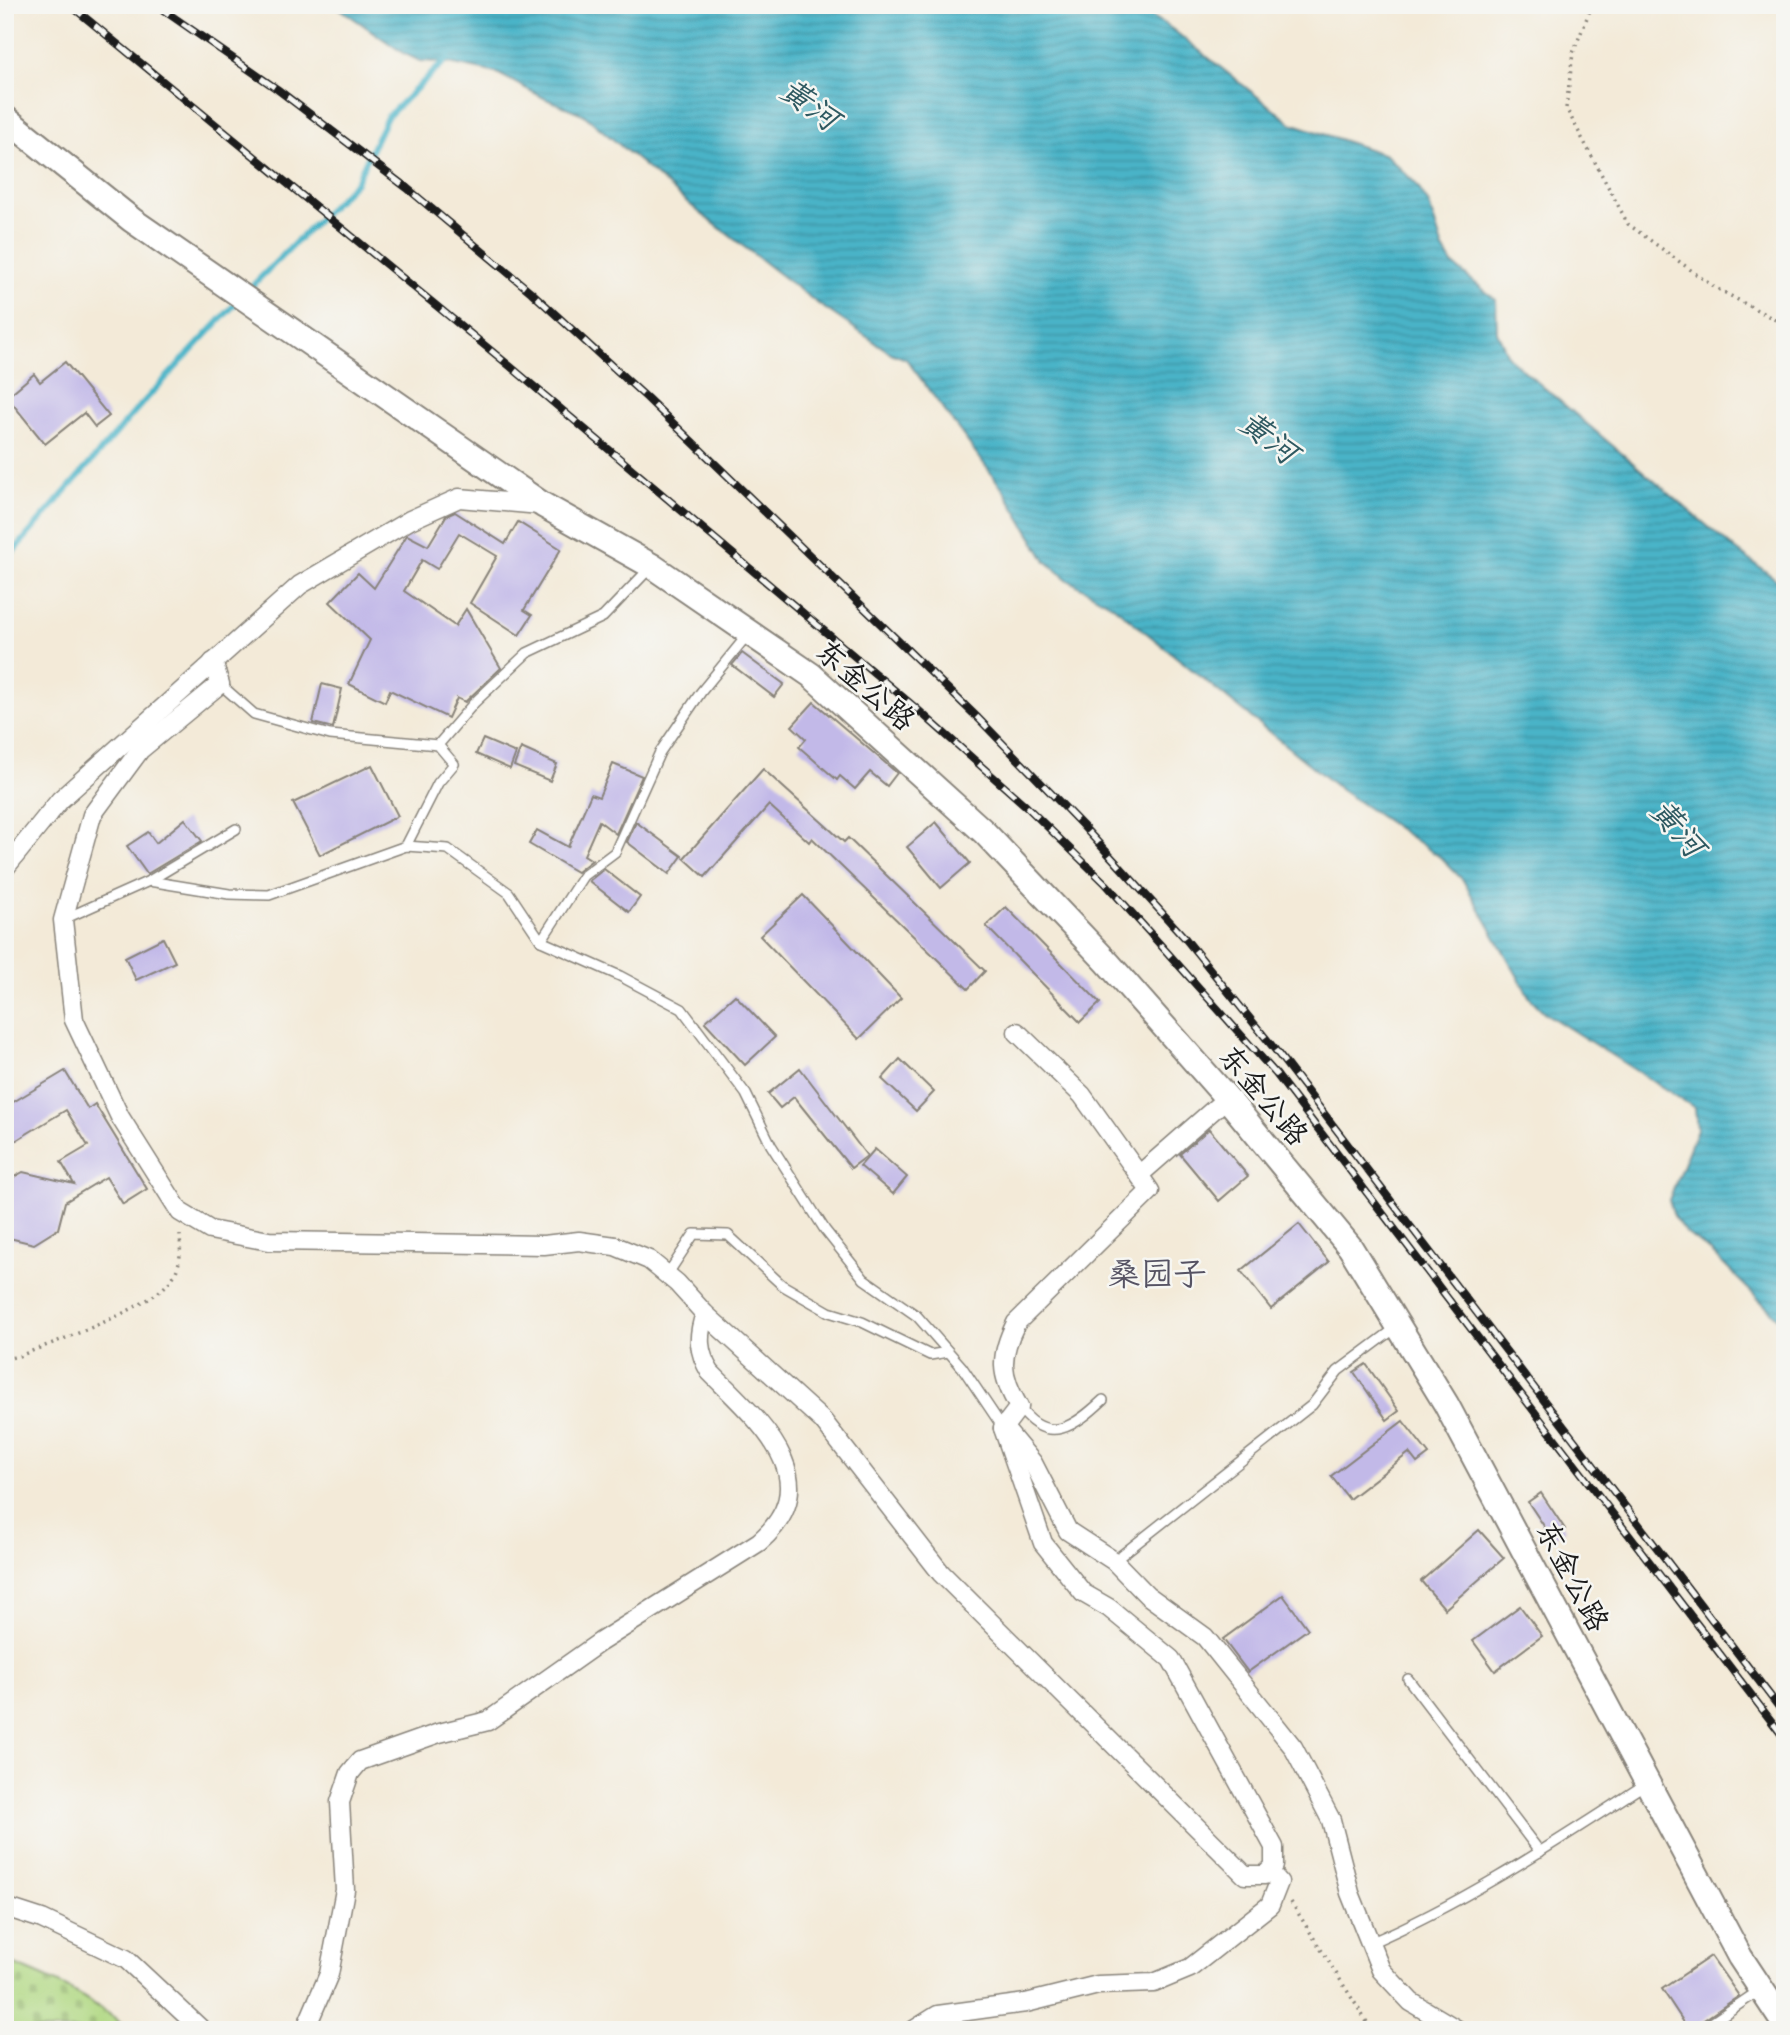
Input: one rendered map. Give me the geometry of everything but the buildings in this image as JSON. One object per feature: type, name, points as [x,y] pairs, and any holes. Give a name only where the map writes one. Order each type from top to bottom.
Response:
[{"type":"main road","name":"东金公路","points":[[5,118],[132,220],[543,505],[652,566],[811,675],[984,832],[1108,964],[1227,1098],[1350,1247],[1446,1404],[1740,1956],[1785,2025]]},
{"type":"street","points":[[5,868],[60,800],[300,585],[410,520],[458,498],[543,505]]},
{"type":"street","points":[[213,662],[220,684],[140,750],[92,815],[63,920],[74,1020],[120,1117],[180,1212],[210,1230],[269,1241],[544,1245],[579,1241],[615,1246],[649,1261],[823,1421],[941,1573],[1245,1875],[1274,1877]]},
{"type":"street","points":[[1003,1428],[1019,1408],[1007,1388],[1003,1366],[1006,1343],[1016,1323],[1150,1191],[1082,1095],[1017,1032]]},
{"type":"street","points":[[1139,1175],[1227,1098]]},
{"type":"street","points":[[305,2030],[329,1974],[345,1890],[340,1802],[349,1773],[360,1761],[439,1732],[488,1721],[600,1642],[759,1542],[775,1528],[786,1509],[790,1488],[788,1466],[778,1447],[710,1373],[702,1359],[700,1329],[705,1314]]},
{"type":"street","points":[[914,2030],[938,2015],[1026,2003],[1098,1985],[1154,1983],[1190,1968],[1269,1905],[1274,1877],[1274,1847],[1171,1659],[1109,1608],[1083,1593],[1043,1544],[1003,1428]]},
{"type":"street","points":[[1003,1428],[1033,1463],[1068,1531],[1114,1561],[1147,1595],[1205,1637],[1293,1747],[1331,1820],[1349,1893],[1381,1970],[1411,2002],[1458,2030]]},
{"type":"street","points":[[5,1907],[42,1919],[126,1959],[202,2030]]},
{"type":"lane","points":[[438,745],[474,704],[527,653],[603,617],[652,566]]},
{"type":"lane","points":[[541,941],[583,876],[615,852],[660,752],[701,692],[749,633]]},
{"type":"lane","points":[[220,684],[254,715],[330,735],[438,745],[454,764],[438,783],[407,846]]},
{"type":"lane","points":[[63,920],[149,881],[236,829]]},
{"type":"lane","points":[[149,881],[229,894],[269,895],[407,846],[448,849],[509,893],[541,941],[620,976],[682,1009],[746,1094],[771,1145],[825,1230],[864,1279],[917,1316],[948,1352],[1003,1428]]},
{"type":"lane","points":[[667,1275],[694,1234],[728,1235],[782,1285],[829,1312],[862,1322],[930,1355],[948,1352]]},
{"type":"lane","points":[[1114,1561],[1312,1405],[1338,1371],[1399,1326]]},
{"type":"lane","points":[[1019,1408],[1039,1426],[1066,1428],[1078,1423],[1103,1400]]},
{"type":"lane","points":[[1408,1679],[1540,1852]]},
{"type":"lane","points":[[1370,1943],[1426,1919],[1540,1852],[1647,1782]]},
{"type":"lane","points":[[1701,2030],[1761,1989]]},
{"type":"path","points":[[1592,5],[1573,53],[1566,108],[1628,224],[1714,287],[1785,325]]},
{"type":"path","points":[[5,1359],[125,1313],[170,1282],[181,1259],[180,1212]]},
{"type":"path","points":[[1274,1877],[1372,2030]]},
{"type":"green space","points":[[5,1961],[71,1990],[131,2030],[5,2030]]},
{"type":"water","name":"黄河","points":[[335,5],[1135,5],[1172,29],[1291,123],[1386,155],[1415,183],[1429,204],[1443,249],[1452,264],[1496,300],[1497,332],[1509,358],[1731,546],[1785,586],[1785,1325],[1711,1252],[1685,1232],[1674,1217],[1669,1200],[1697,1129],[1695,1108],[1545,1013],[1530,998],[1463,880],[1440,857],[1341,790],[1112,605],[1068,580],[1046,561],[1005,492],[906,359],[891,353],[817,303],[699,212],[583,114],[546,99],[497,73],[444,62],[420,61],[403,53]]},
{"type":"waterway","points":[[247,291],[356,182],[387,117],[448,58]]},
{"type":"waterway","points":[[5,561],[138,408],[237,302]]},
{"type":"railway","points":[[70,5],[511,367],[917,709],[1026,806],[1106,884],[1276,1074],[1785,1739]]},
{"type":"railway","points":[[156,5],[277,89],[407,188],[531,292],[647,398],[978,718],[1082,825],[1184,937],[1273,1047],[1785,1715]]},
{"type":"district","name":"桑园子","points":[[1157,1273]]}]
